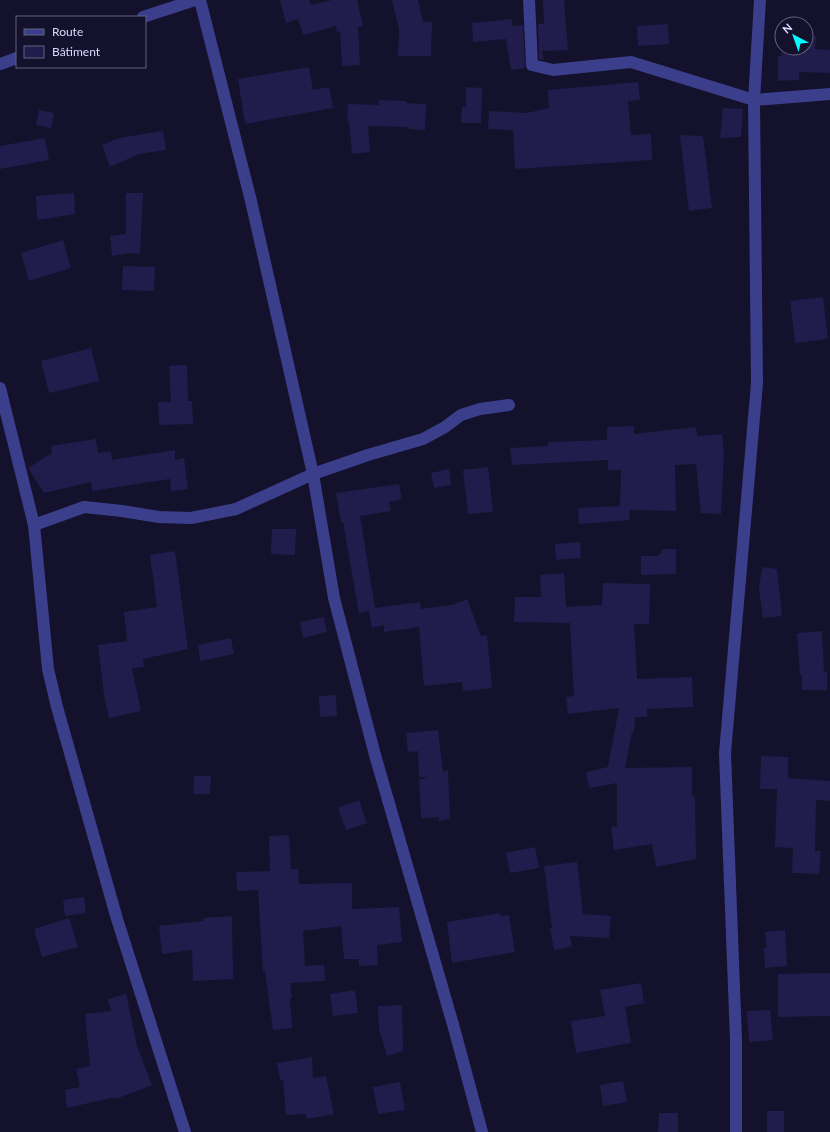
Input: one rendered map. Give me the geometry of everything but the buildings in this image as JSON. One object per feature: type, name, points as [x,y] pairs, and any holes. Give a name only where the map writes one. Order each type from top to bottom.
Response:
[{"type":"street","points":[[146,16],[195,0]]},
{"type":"street","points":[[200,0],[251,201],[313,474],[336,605],[375,755],[454,1028],[482,1132]]},
{"type":"street","points":[[529,0],[532,65],[553,70],[631,62],[754,100],[830,94]]},
{"type":"street","points":[[736,1132],[736,1040],[725,753],[757,383],[754,100],[760,0]]},
{"type":"street","points":[[0,64],[16,58]]},
{"type":"street","points":[[0,388],[34,525],[48,669],[56,706],[117,919],[185,1132]]},
{"type":"street","points":[[34,525],[84,507],[122,511],[159,518],[191,518],[236,509],[313,474],[368,455],[423,439],[445,427],[461,415],[480,408],[509,405]]}]
